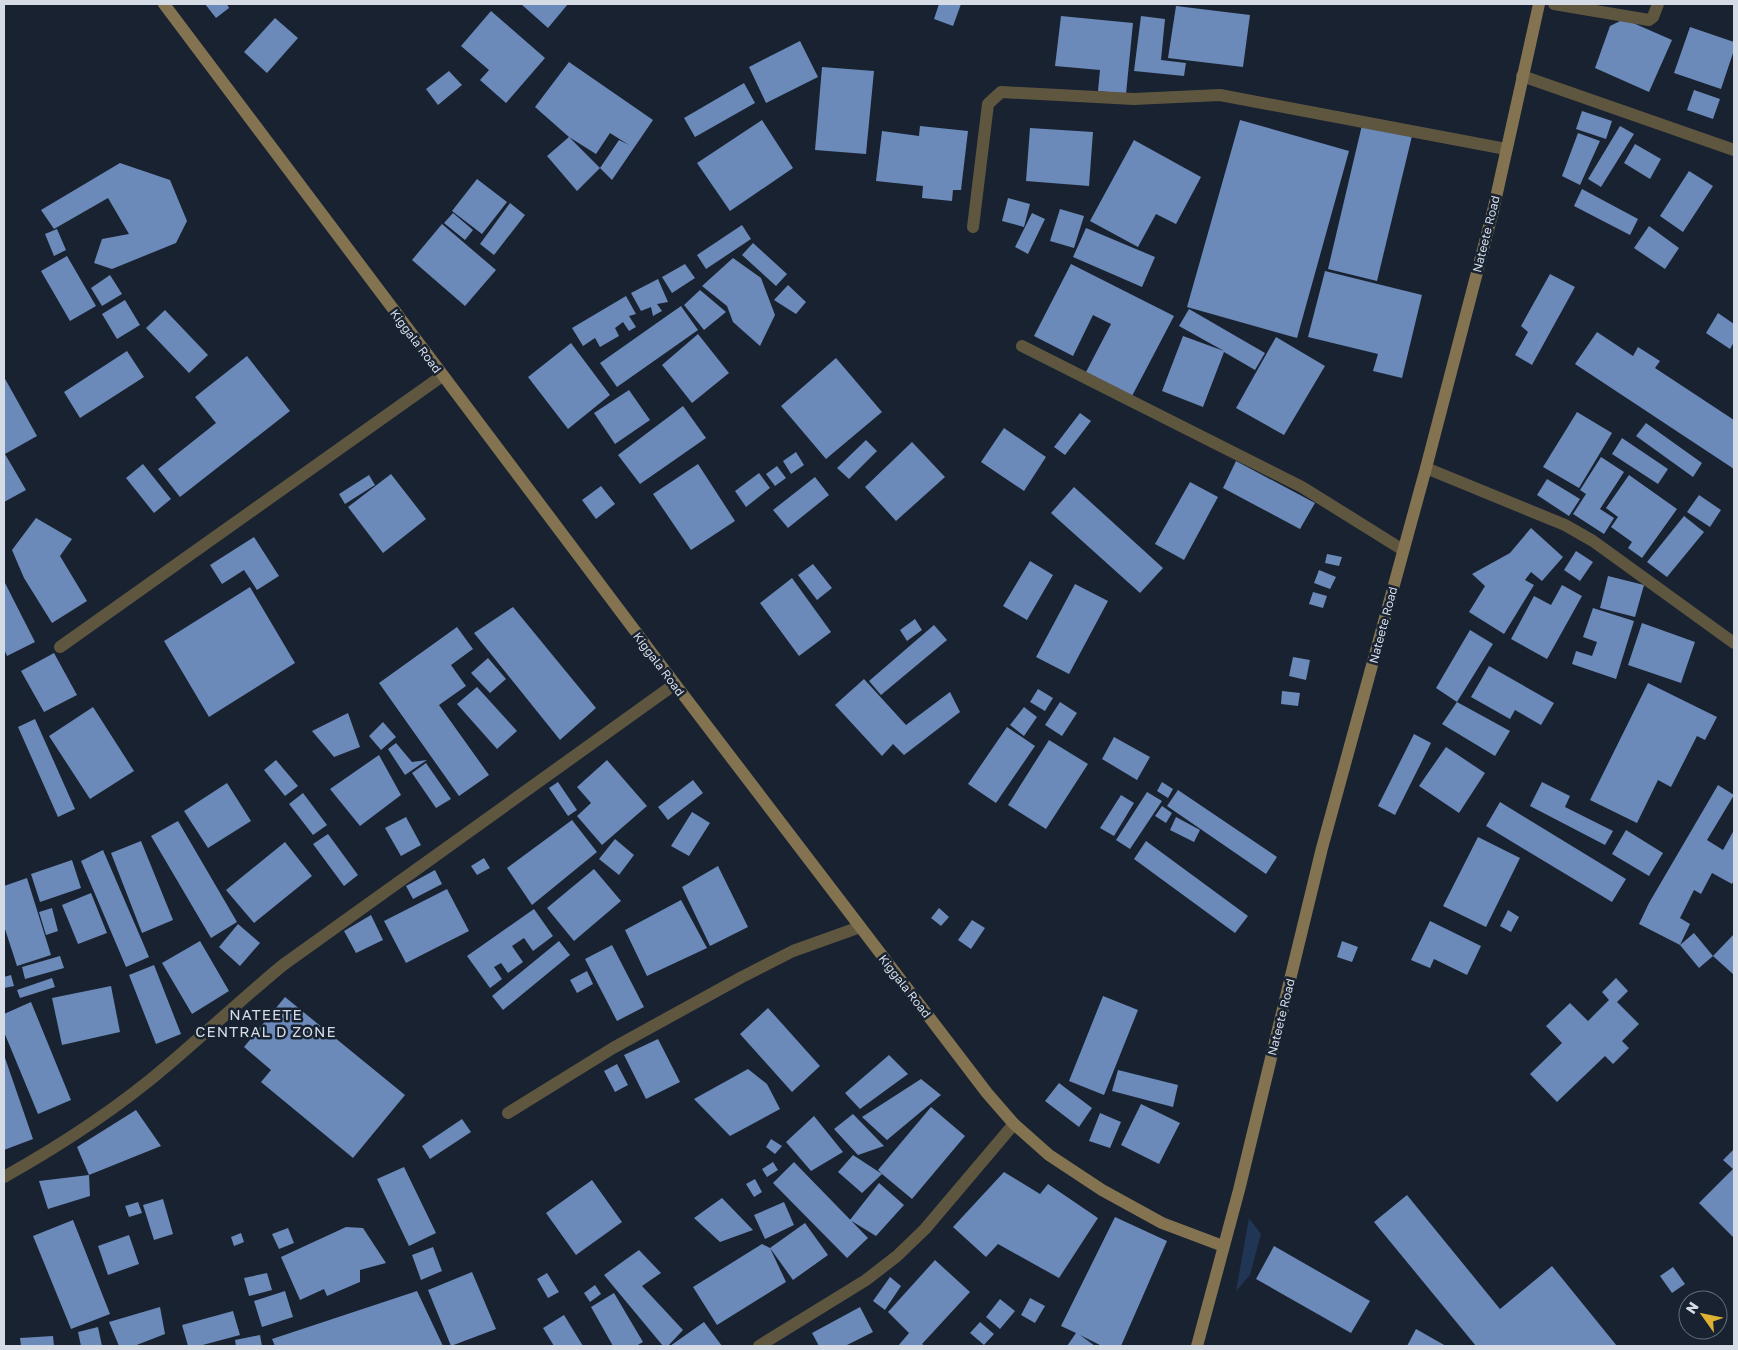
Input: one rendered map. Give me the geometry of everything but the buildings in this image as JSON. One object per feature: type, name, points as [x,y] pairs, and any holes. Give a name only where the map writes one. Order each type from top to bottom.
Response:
[{"type":"street","name":"Kiggala Road","points":[[164,4],[675,684],[987,1092],[1014,1124],[1050,1155],[1102,1190],[1162,1223],[1224,1246]]},
{"type":"street","name":"Nateete Road","points":[[1197,1346],[1241,1181],[1322,848],[1426,468],[1492,212],[1539,4]]},
{"type":"street","points":[[1554,4],[1649,20],[1653,17],[1658,4]]},
{"type":"street","points":[[1522,76],[1734,150]]},
{"type":"street","points":[[973,227],[988,104],[1001,92],[1134,99],[1220,95],[1506,149]]},
{"type":"street","points":[[1022,346],[1302,487],[1403,550]]},
{"type":"street","points":[[60,647],[442,376]]},
{"type":"street","points":[[1426,468],[1565,525],[1593,541],[1734,643]]},
{"type":"street","points":[[4,1176],[37,1158],[128,1098],[168,1066],[245,996],[284,965],[675,684]]},
{"type":"street","points":[[508,1113],[613,1048],[742,977],[793,952],[860,927]]},
{"type":"street","points":[[759,1346],[866,1280],[897,1256],[925,1229],[1014,1124]]},
{"type":"shaded area","points":[[1249,1218],[1261,1234],[1250,1275],[1236,1291]]},
{"type":"district","name":"NATEETE CENTRAL D ZONE","points":[[266,1022]]}]
